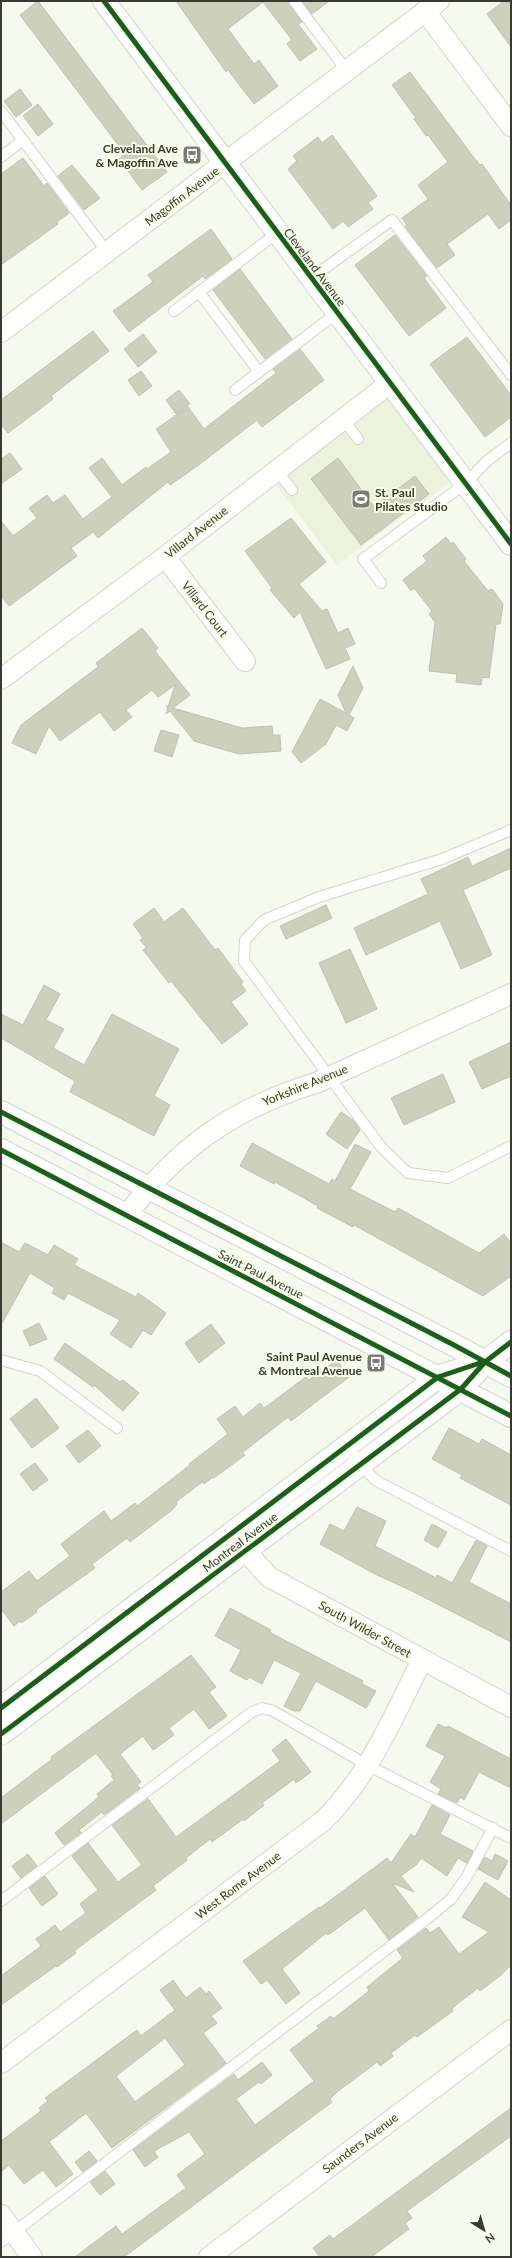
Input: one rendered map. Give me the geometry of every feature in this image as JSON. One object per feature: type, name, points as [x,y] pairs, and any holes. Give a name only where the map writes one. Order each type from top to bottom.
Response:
[{"type":"street","name":"Cleveland Avenue","points":[[104,1],[511,544]]},
{"type":"street","name":"Magoffin Avenue","points":[[1,332],[226,164],[432,6]]},
{"type":"street","points":[[432,6],[511,126]]},
{"type":"street","name":"Villard Avenue","points":[[1,679],[165,557],[390,383]]},
{"type":"street","name":"Villard Court","points":[[165,557],[245,661]]},
{"type":"street","name":"Yorkshire Avenue","points":[[127,1216],[148,1188],[186,1150],[218,1125],[265,1101],[329,1076],[511,994]]},
{"type":"street","name":"Saint Paul Avenue","points":[[1,1112],[511,1376]]},
{"type":"street","name":"Saint Paul Avenue","points":[[1,1150],[511,1416]]},
{"type":"street","name":"Montreal Avenue","points":[[1,1708],[238,1543],[360,1465],[461,1390],[485,1362],[511,1342]]},
{"type":"street","name":"Montreal Avenue","points":[[1,1734],[238,1543],[345,1447],[438,1377],[485,1362]]},
{"type":"street","name":"South Wilder Street","points":[[238,1543],[269,1577],[511,1707]]},
{"type":"street","name":"West Rome Avenue","points":[[1,2063],[323,1821],[354,1788],[369,1766],[422,1660]]},
{"type":"street","name":"Saunders Avenue","points":[[209,2257],[511,2030]]},
{"type":"street","points":[[1,2216],[7,2237],[32,2257]]},
{"type":"lane","points":[[294,1],[347,71]]},
{"type":"lane","points":[[1,112],[107,252]]},
{"type":"lane","points":[[1,157],[23,140]]},
{"type":"lane","points":[[312,278],[392,220],[511,375]]},
{"type":"lane","points":[[174,311],[278,233]]},
{"type":"lane","points":[[199,292],[259,372]]},
{"type":"lane","points":[[235,390],[337,313]]},
{"type":"lane","points":[[343,419],[358,439]]},
{"type":"lane","points":[[381,583],[363,559],[466,483],[487,462],[511,443]]},
{"type":"lane","points":[[276,470],[292,490]]},
{"type":"lane","points":[[511,830],[442,859],[312,900],[264,920],[245,940],[244,962],[381,1147],[408,1174],[448,1178],[511,1146]]},
{"type":"lane","points":[[1,1360],[40,1371],[117,1428]]},
{"type":"lane","points":[[345,1447],[375,1480],[511,1551]]},
{"type":"lane","points":[[1,1901],[252,1712],[262,1708],[273,1711],[369,1766],[511,1838]]},
{"type":"lane","points":[[7,2237],[451,1899],[466,1878],[493,1828]]},
{"type":"shaded area","points":[[389,379],[460,475],[337,565],[267,473]]},
{"type":"building","points":[[38,1],[167,172],[142,190],[119,159],[125,154],[20,15]]},
{"type":"building","points":[[176,1],[288,1],[302,22],[298,24],[317,49],[300,61],[287,44],[292,40],[263,2],[228,29],[254,64],[259,60],[278,86],[254,104],[228,70],[226,72]]},
{"type":"building","points":[[302,1],[329,1],[312,14]]},
{"type":"building","points":[[504,1],[511,1],[511,47],[487,14]]},
{"type":"building","points":[[410,72],[475,159],[480,165],[482,164],[511,205],[511,220],[499,229],[488,214],[447,244],[455,255],[437,268],[405,227],[407,225],[402,218],[428,199],[418,185],[448,162],[428,135],[426,136],[414,119],[416,118],[392,85]]},
{"type":"building","points":[[20,89],[32,105],[16,117],[4,101]]},
{"type":"building","points":[[38,104],[53,124],[38,136],[23,116]]},
{"type":"building","points":[[332,135],[377,196],[368,203],[373,209],[348,227],[343,221],[333,229],[288,169],[297,161],[293,156],[318,137],[322,143]]},
{"type":"building","points":[[23,158],[44,186],[47,183],[69,213],[57,222],[58,224],[1,265],[1,174]]},
{"type":"building","points":[[72,165],[100,198],[84,210],[58,176]]},
{"type":"building","points":[[211,229],[232,259],[205,279],[203,276],[129,332],[113,311],[153,282],[148,275]]},
{"type":"building","points":[[395,235],[427,276],[424,278],[446,308],[409,336],[355,265]]},
{"type":"building","points":[[240,269],[292,339],[265,359],[213,290]]},
{"type":"building","points":[[93,331],[109,351],[51,396],[53,399],[8,433],[1,424],[1,400]]},
{"type":"building","points":[[143,334],[157,352],[138,367],[124,349]]},
{"type":"building","points":[[467,337],[511,395],[511,417],[485,437],[430,364]]},
{"type":"building","points":[[300,349],[324,380],[262,427],[257,420],[196,467],[170,485],[168,482],[98,538],[93,532],[71,548],[77,556],[9,606],[1,596],[1,521],[13,536],[37,518],[29,508],[47,495],[53,503],[65,495],[83,519],[112,497],[89,468],[102,458],[122,485],[146,467],[147,469],[171,452],[156,429],[188,407],[204,429],[276,373],[273,369]]},
{"type":"building","points":[[141,371],[152,386],[139,396],[128,380]]},
{"type":"building","points":[[179,390],[190,404],[176,414],[166,400]]},
{"type":"building","points":[[10,453],[22,469],[1,484],[1,459]]},
{"type":"building","points":[[338,458],[374,507],[415,476],[429,494],[361,545],[311,479]]},
{"type":"building","points":[[291,518],[326,562],[299,584],[322,611],[327,609],[338,633],[348,628],[355,644],[345,648],[350,659],[326,669],[300,612],[294,618],[270,590],[272,588],[245,551]]},
{"type":"building","points":[[446,537],[451,544],[453,542],[466,559],[464,561],[488,591],[492,589],[503,604],[500,624],[496,624],[489,678],[482,677],[481,685],[456,682],[457,674],[429,671],[435,622],[429,614],[432,611],[414,588],[411,591],[403,580],[427,561],[423,556]]},
{"type":"building","points":[[142,628],[158,648],[155,651],[190,695],[173,708],[242,728],[272,726],[273,735],[280,735],[281,751],[239,754],[194,741],[170,711],[166,714],[168,708],[166,706],[168,707],[175,685],[158,697],[152,690],[126,710],[132,717],[114,731],[100,712],[60,741],[49,726],[36,754],[12,743],[21,725],[98,667],[96,663]]},
{"type":"building","points":[[353,666],[363,688],[349,715],[354,718],[347,731],[336,725],[326,744],[301,763],[292,752],[320,699],[346,713],[338,695]]},
{"type":"building","points":[[161,730],[179,735],[172,757],[154,751]]},
{"type":"building","points":[[511,848],[511,868],[463,890],[492,955],[461,969],[440,921],[366,955],[354,928],[428,894],[421,879],[468,857],[472,866]]},
{"type":"building","points":[[326,905],[332,918],[286,939],[280,926]]},
{"type":"building","points":[[154,908],[164,922],[183,908],[215,950],[218,948],[243,982],[241,984],[246,991],[231,1002],[248,1024],[222,1044],[171,981],[169,983],[143,950],[146,947],[140,940],[143,938],[133,924]]},
{"type":"building","points":[[350,949],[377,1009],[346,1023],[319,963]]},
{"type":"building","points":[[44,985],[60,994],[46,1020],[64,1029],[53,1048],[84,1065],[112,1014],[179,1049],[154,1096],[170,1105],[154,1136],[70,1092],[75,1081],[1,1038],[1,1014],[23,1025]]},
{"type":"building","points":[[511,1042],[511,1076],[482,1089],[469,1062]]},
{"type":"building","points":[[443,1074],[455,1102],[404,1125],[391,1098]]},
{"type":"building","points":[[341,1112],[353,1120],[360,1130],[347,1149],[326,1134]]},
{"type":"building","points":[[252,1143],[329,1184],[332,1179],[335,1181],[355,1144],[371,1152],[350,1189],[395,1212],[398,1208],[479,1253],[504,1234],[511,1243],[511,1276],[483,1296],[354,1225],[353,1227],[317,1208],[318,1206],[275,1182],[274,1184],[240,1166]]},
{"type":"building","points":[[1,1242],[19,1252],[25,1243],[48,1255],[54,1245],[78,1259],[74,1265],[136,1297],[138,1293],[166,1313],[151,1335],[143,1330],[131,1348],[110,1334],[120,1320],[68,1293],[64,1300],[52,1293],[55,1288],[30,1273],[1,1325]]},
{"type":"building","points":[[39,1323],[47,1339],[30,1346],[23,1331]]},
{"type":"building","points":[[211,1324],[225,1343],[199,1363],[185,1343]]},
{"type":"building","points":[[65,1343],[120,1382],[123,1380],[139,1393],[123,1411],[94,1385],[93,1387],[54,1359]]},
{"type":"building","points":[[337,1360],[349,1377],[291,1421],[288,1417],[242,1453],[245,1455],[214,1478],[213,1477],[204,1484],[202,1482],[176,1502],[177,1504],[172,1510],[130,1542],[127,1538],[92,1564],[95,1568],[36,1610],[37,1612],[14,1626],[1,1609],[1,1592],[29,1571],[37,1581],[70,1556],[61,1544],[104,1511],[111,1521],[135,1503],[137,1506],[190,1465],[189,1464],[228,1434],[217,1419],[235,1406],[243,1417],[260,1403],[264,1408],[306,1377],[309,1380]]},
{"type":"building","points":[[36,1398],[59,1428],[32,1448],[10,1419]]},
{"type":"building","points":[[449,1428],[479,1444],[482,1439],[511,1455],[511,1505],[460,1478],[462,1475],[432,1459]]},
{"type":"building","points":[[88,1430],[101,1446],[79,1463],[66,1446]]},
{"type":"building","points":[[35,1463],[48,1480],[33,1491],[20,1474]]},
{"type":"building","points":[[357,1507],[386,1521],[375,1546],[436,1578],[437,1575],[452,1583],[476,1540],[487,1546],[469,1582],[511,1604],[511,1642],[412,1591],[375,1574],[320,1544],[330,1524],[344,1531]]},
{"type":"building","points":[[432,1524],[447,1532],[438,1548],[424,1540]]},
{"type":"building","points":[[230,1608],[271,1630],[269,1632],[363,1681],[362,1684],[376,1691],[366,1708],[316,1681],[300,1711],[294,1711],[284,1706],[301,1673],[274,1660],[262,1684],[249,1677],[247,1680],[230,1671],[241,1650],[215,1636]]},
{"type":"building","points":[[191,1655],[216,1687],[209,1692],[227,1716],[209,1729],[194,1709],[169,1728],[174,1735],[153,1750],[143,1736],[120,1754],[141,1782],[137,1785],[140,1788],[104,1815],[102,1812],[79,1830],[81,1833],[64,1845],[55,1833],[99,1797],[97,1794],[114,1780],[111,1776],[113,1775],[96,1753],[1,1824],[1,1798],[52,1759],[51,1757]]},
{"type":"building","points":[[438,1724],[447,1728],[448,1726],[511,1759],[511,1788],[479,1772],[464,1800],[460,1797],[457,1803],[438,1794],[441,1789],[430,1782],[445,1756],[426,1746]]},
{"type":"building","points":[[286,1739],[311,1772],[296,1783],[294,1779],[262,1803],[264,1805],[244,1821],[243,1819],[212,1842],[210,1839],[186,1858],[187,1860],[153,1886],[156,1890],[74,1951],[76,1953],[1,2005],[1,1976],[41,1946],[36,1939],[55,1925],[60,1932],[86,1913],[80,1904],[98,1890],[72,1856],[88,1843],[118,1882],[142,1865],[112,1825],[148,1799],[176,1837],[280,1761],[272,1750]]},
{"type":"building","points":[[432,1805],[450,1815],[440,1834],[473,1851],[467,1863],[458,1858],[447,1876],[421,1858],[417,1864],[401,1876],[414,1892],[392,1883],[418,1917],[389,1940],[365,1908],[328,1935],[326,1933],[282,1969],[300,1993],[286,2004],[267,1980],[261,1984],[243,1961],[319,1907],[320,1908],[387,1858],[391,1863],[411,1834],[415,1837]]},
{"type":"building","points":[[28,1854],[37,1866],[21,1878],[12,1866]]},
{"type":"building","points":[[495,1854],[508,1861],[498,1880],[478,1869],[485,1857],[492,1861]]},
{"type":"building","points":[[45,1876],[58,1894],[42,1906],[29,1888]]},
{"type":"building","points":[[485,1882],[511,1900],[511,1965],[501,1975],[480,1991],[478,1988],[452,2008],[453,2011],[417,2037],[415,2035],[391,2053],[393,2056],[380,2066],[377,2062],[337,2092],[330,2099],[332,2102],[124,2257],[75,2257],[116,2226],[122,2234],[186,2188],[177,2175],[205,2154],[189,2132],[154,2151],[158,2157],[145,2167],[133,2150],[234,2074],[238,2080],[262,2062],[272,2075],[261,2084],[259,2082],[236,2099],[255,2125],[314,2081],[290,2050],[319,2028],[317,2026],[331,2016],[333,2019],[369,1991],[367,1987],[403,1958],[397,1950],[426,1928],[430,1933],[439,1927],[459,1954],[489,1932],[462,1917]]},
{"type":"building","points":[[173,1980],[186,1998],[200,1987],[206,1994],[209,1991],[222,2008],[211,2016],[217,2023],[203,2033],[226,2063],[112,2148],[86,2113],[49,2142],[73,2174],[56,2187],[43,2170],[24,2184],[9,2165],[1,2172],[1,2141],[41,2111],[39,2108],[48,2101],[45,2098],[137,2030],[141,2036],[175,2010],[160,1990]],"holes":[[[165,2038],[185,2065],[135,2102],[116,2076]]]},
{"type":"building","points":[[511,2108],[511,2136],[407,2211],[412,2218],[405,2223],[409,2229],[371,2257],[320,2257],[313,2248],[330,2235],[333,2239]]},
{"type":"building","points":[[89,2151],[97,2161],[83,2172],[75,2162]]},
{"type":"building","points":[[105,2171],[115,2184],[100,2195],[90,2182]]},
{"type":"cycle path","points":[[104,1],[511,544]]},
{"type":"cycle path","points":[[1,1112],[452,1344],[511,1376]]},
{"type":"cycle path","points":[[1,1150],[511,1416]]},
{"type":"cycle path","points":[[1,1734],[461,1389],[485,1362],[511,1342]]},
{"type":"cycle path","points":[[1,1708],[438,1377],[483,1362]]},
{"type":"place","name":"Cleveland Ave & Magoffin Ave","points":[[192,155]]},
{"type":"place","name":"St. Paul Pilates Studio","points":[[361,499]]},
{"type":"place","name":"Saint Paul Avenue & Montreal Avenue","points":[[376,1363]]}]
